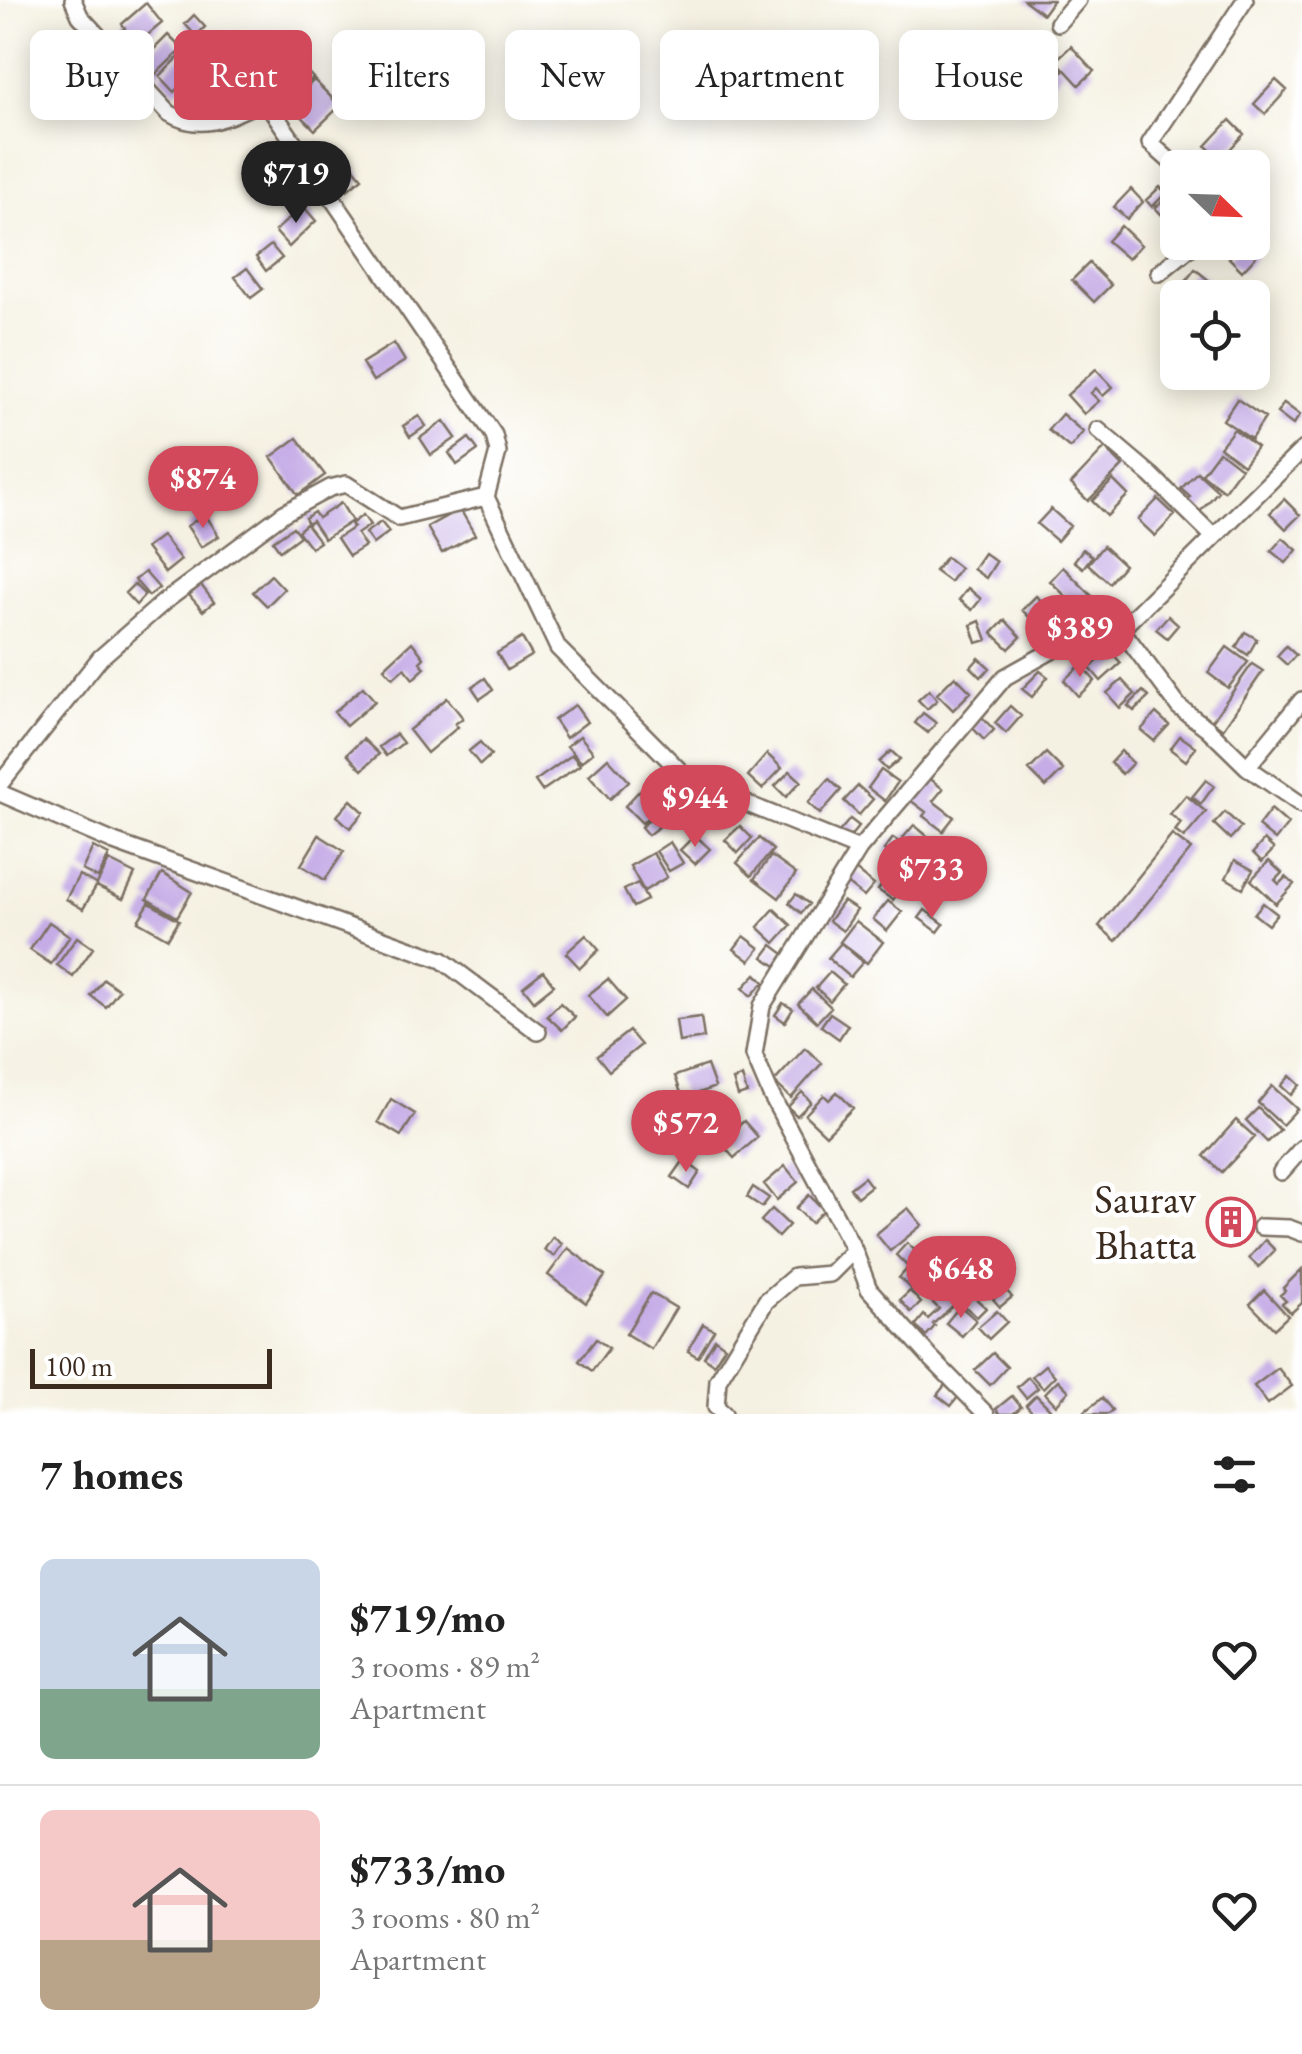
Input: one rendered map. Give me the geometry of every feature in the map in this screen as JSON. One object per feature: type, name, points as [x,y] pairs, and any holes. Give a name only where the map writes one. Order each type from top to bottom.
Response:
[{"type":"street","points":[[73,0],[80,16],[169,114],[187,124],[220,120],[265,100],[494,435],[498,452],[486,497],[558,648],[690,781],[859,849]]},
{"type":"street","points":[[1058,23],[1078,0]]},
{"type":"street","points":[[1160,152],[1150,143],[1245,0]]},
{"type":"street","points":[[1159,273],[1175,260]]},
{"type":"street","points":[[1098,430],[1214,537]]},
{"type":"street","points":[[986,1414],[869,1289],[854,1250],[771,1095],[754,1055],[762,1006],[859,849],[1005,677],[1062,644],[1122,630],[1302,450]]},
{"type":"street","points":[[0,784],[100,658],[164,602],[284,513],[330,488],[346,484],[398,518],[486,497]]},
{"type":"street","points":[[1122,630],[1179,708],[1302,806]]},
{"type":"street","points":[[1247,766],[1302,700]]},
{"type":"street","points":[[0,794],[114,842],[442,960],[538,1032]]},
{"type":"street","points":[[1281,1172],[1302,1148]]},
{"type":"street","points":[[1261,1228],[1302,1232]]},
{"type":"street","points":[[724,1414],[716,1408],[718,1380],[766,1301],[794,1277],[830,1274],[854,1250]]},
{"type":"building","points":[[1024,0],[1053,0],[1043,14]]},
{"type":"building","points":[[146,3],[162,23],[154,30],[123,30],[122,24]]},
{"type":"building","points":[[194,15],[205,27],[190,30],[185,24]]},
{"type":"building","points":[[168,35],[174,41],[174,57],[156,74],[154,72],[154,49]]},
{"type":"building","points":[[1071,46],[1094,71],[1079,85],[1058,58]]},
{"type":"building","points":[[174,62],[174,91],[160,76]]},
{"type":"building","points":[[1276,80],[1287,90],[1265,114],[1254,104]]},
{"type":"building","points":[[312,82],[332,98],[332,114],[315,130],[305,120],[312,120]]},
{"type":"building","points":[[1230,120],[1244,134],[1229,150],[1210,150],[1206,146]]},
{"type":"building","points":[[339,151],[362,178],[347,190],[324,164]]},
{"type":"building","points":[[1160,187],[1160,199],[1152,207],[1146,200]]},
{"type":"building","points":[[1131,189],[1143,202],[1127,219],[1114,207]]},
{"type":"building","points":[[303,206],[316,221],[289,247],[275,231]]},
{"type":"building","points":[[1121,226],[1141,245],[1128,259],[1107,241]]},
{"type":"building","points":[[271,245],[282,258],[266,271],[256,257]]},
{"type":"building","points":[[1231,260],[1252,260],[1242,271]]},
{"type":"building","points":[[1089,263],[1111,285],[1094,302],[1072,280]]},
{"type":"building","points":[[247,268],[263,289],[251,298],[235,277]]},
{"type":"building","points":[[1195,269],[1208,280],[1187,280]]},
{"type":"building","points":[[394,343],[405,361],[373,381],[362,363]]},
{"type":"building","points":[[1096,369],[1113,387],[1103,396],[1096,388],[1091,393],[1099,401],[1084,414],[1067,395]]},
{"type":"building","points":[[1237,399],[1265,418],[1251,439],[1223,420]]},
{"type":"building","points":[[1284,403],[1300,415],[1293,425],[1277,413]]},
{"type":"building","points":[[1062,414],[1083,432],[1070,448],[1048,430]]},
{"type":"building","points":[[419,416],[426,426],[410,437],[403,426]]},
{"type":"building","points":[[444,421],[456,438],[431,455],[420,438]]},
{"type":"building","points":[[1234,429],[1257,447],[1243,465],[1220,447]]},
{"type":"building","points":[[297,438],[325,475],[298,495],[271,457]]},
{"type":"building","points":[[469,438],[478,450],[457,465],[449,453]]},
{"type":"building","points":[[1105,448],[1123,466],[1088,501],[1071,484]]},
{"type":"building","points":[[1219,451],[1241,468],[1224,491],[1202,474]]},
{"type":"building","points":[[1197,472],[1218,491],[1199,513],[1186,501],[1190,497],[1181,489]]},
{"type":"building","points":[[1113,480],[1128,495],[1107,516],[1092,501]]},
{"type":"building","points":[[1158,499],[1175,515],[1155,536],[1138,520]]},
{"type":"building","points":[[1284,499],[1300,515],[1286,529],[1270,513]]},
{"type":"building","points":[[341,503],[352,521],[324,539],[312,521],[308,524],[305,518],[314,512],[318,518]]},
{"type":"building","points":[[460,509],[475,535],[442,553],[427,527]]},
{"type":"building","points":[[1051,509],[1070,526],[1057,541],[1037,524]]},
{"type":"building","points":[[205,514],[219,536],[201,547],[187,526]]},
{"type":"building","points":[[363,515],[370,525],[357,534],[365,546],[349,556],[337,538],[354,527],[351,524]]},
{"type":"building","points":[[381,522],[389,532],[373,544],[365,533]]},
{"type":"building","points":[[306,524],[320,542],[311,548],[298,531]]},
{"type":"building","points":[[293,527],[300,536],[280,551],[273,541]]},
{"type":"building","points":[[162,536],[181,560],[165,573],[146,548]]},
{"type":"building","points":[[1283,538],[1297,550],[1286,563],[1271,551]]},
{"type":"building","points":[[1103,546],[1124,565],[1109,583],[1088,564]]},
{"type":"building","points":[[1083,549],[1092,556],[1083,568],[1074,561]]},
{"type":"building","points":[[984,553],[996,562],[986,578],[973,569]]},
{"type":"building","points":[[946,557],[960,568],[950,582],[935,571]]},
{"type":"building","points":[[1063,567],[1093,597],[1080,610],[1050,581]]},
{"type":"building","points":[[145,572],[159,588],[149,596],[135,580]]},
{"type":"building","points":[[271,575],[284,589],[267,606],[253,592]]},
{"type":"building","points":[[134,584],[145,595],[136,605],[125,593]]},
{"type":"building","points":[[201,585],[214,602],[203,611],[189,595]]},
{"type":"building","points":[[968,588],[981,599],[972,610],[959,600]]},
{"type":"building","points":[[1036,596],[1046,605],[1032,620],[1022,610]]},
{"type":"building","points":[[1168,616],[1178,625],[1167,638],[1156,629]]},
{"type":"building","points":[[1005,620],[1021,637],[1009,649],[992,633]]},
{"type":"building","points":[[980,621],[987,640],[977,643],[971,625]]},
{"type":"building","points":[[1245,632],[1257,639],[1248,655],[1236,647]]},
{"type":"building","points":[[522,638],[532,655],[507,670],[497,653]]},
{"type":"building","points":[[412,642],[424,658],[420,662],[425,668],[413,679],[404,668],[393,678],[384,668]]},
{"type":"building","points":[[1286,646],[1296,655],[1287,665],[1277,656]]},
{"type":"building","points":[[1227,647],[1248,662],[1228,688],[1208,673]]},
{"type":"building","points":[[1109,650],[1121,663],[1101,681],[1090,668]]},
{"type":"building","points":[[979,658],[990,668],[981,677],[971,667]]},
{"type":"building","points":[[1252,664],[1263,671],[1223,729],[1212,721]]},
{"type":"building","points":[[1081,665],[1095,681],[1078,696],[1064,680]]},
{"type":"building","points":[[1040,671],[1048,677],[1032,697],[1022,689]]},
{"type":"building","points":[[955,676],[971,692],[953,710],[937,694]]},
{"type":"building","points":[[485,678],[493,690],[480,699],[472,687]]},
{"type":"building","points":[[1122,680],[1135,694],[1120,708],[1107,693]]},
{"type":"building","points":[[363,687],[375,701],[346,726],[334,712]]},
{"type":"building","points":[[929,690],[937,700],[927,709],[918,700]]},
{"type":"building","points":[[1143,691],[1149,697],[1134,711],[1128,706]]},
{"type":"building","points":[[447,698],[463,718],[427,753],[409,730]]},
{"type":"building","points":[[575,705],[587,722],[566,738],[554,720]]},
{"type":"building","points":[[1010,706],[1021,716],[1006,733],[995,723]]},
{"type":"building","points":[[923,713],[936,723],[928,733],[915,723]]},
{"type":"building","points":[[1156,713],[1169,725],[1154,741],[1141,730]]},
{"type":"building","points":[[982,717],[994,730],[984,740],[972,727]]},
{"type":"building","points":[[396,734],[403,743],[386,756],[379,747]]},
{"type":"building","points":[[580,736],[593,752],[581,762],[567,746]]},
{"type":"building","points":[[1180,736],[1196,747],[1186,761],[1170,749]]},
{"type":"building","points":[[363,739],[379,754],[362,770],[347,754]]},
{"type":"building","points":[[480,742],[491,755],[480,765],[469,751]]},
{"type":"building","points":[[891,751],[900,759],[887,770],[879,762]]},
{"type":"building","points":[[1121,751],[1133,763],[1122,774],[1110,763]]},
{"type":"building","points":[[1046,753],[1063,770],[1046,787],[1029,770]]},
{"type":"building","points":[[767,754],[782,768],[762,789],[748,776]]},
{"type":"building","points":[[572,755],[580,765],[542,791],[535,781]]},
{"type":"building","points":[[608,758],[629,781],[610,799],[589,775]]},
{"type":"building","points":[[881,770],[898,782],[885,801],[868,788]]},
{"type":"building","points":[[790,771],[801,781],[786,797],[775,786]]},
{"type":"building","points":[[928,777],[943,789],[933,801],[954,817],[943,831],[910,800]]},
{"type":"building","points":[[829,779],[841,790],[820,814],[808,803]]},
{"type":"building","points":[[1206,780],[1214,786],[1201,804],[1192,797]]},
{"type":"building","points":[[858,786],[873,799],[859,815],[844,801]]},
{"type":"building","points":[[640,790],[658,808],[642,823],[625,806]]},
{"type":"building","points":[[1186,795],[1206,812],[1184,838],[1175,831],[1181,823],[1170,814]]},
{"type":"building","points":[[351,800],[364,812],[350,828],[337,816]]},
{"type":"building","points":[[1271,809],[1288,824],[1275,840],[1258,826]]},
{"type":"building","points":[[1225,812],[1241,827],[1230,839],[1214,824]]},
{"type":"building","points":[[655,815],[662,824],[648,835],[641,827]]},
{"type":"building","points":[[850,819],[859,826],[848,839],[839,832]]},
{"type":"building","points":[[914,825],[937,844],[925,859],[902,839]]},
{"type":"building","points":[[740,826],[752,838],[738,853],[725,840]]},
{"type":"building","points":[[319,835],[344,851],[325,880],[301,865]]},
{"type":"building","points":[[695,835],[710,849],[695,864],[680,850]]},
{"type":"building","points":[[1172,835],[1191,849],[1116,941],[1099,926]]},
{"type":"building","points":[[759,838],[773,850],[751,876],[737,863]]},
{"type":"building","points":[[893,838],[917,855],[908,867],[884,850]]},
{"type":"building","points":[[1264,840],[1274,849],[1262,862],[1253,853]]},
{"type":"building","points":[[670,842],[683,863],[669,871],[656,851]]},
{"type":"building","points":[[93,847],[109,855],[98,878],[82,870]]},
{"type":"building","points":[[939,847],[948,855],[938,867],[929,859]]},
{"type":"building","points":[[653,853],[667,877],[644,891],[630,866]]},
{"type":"building","points":[[771,856],[796,874],[779,898],[754,879]]},
{"type":"building","points":[[918,858],[937,872],[930,880],[912,866]]},
{"type":"building","points":[[1235,860],[1253,870],[1243,888],[1226,878]]},
{"type":"building","points":[[109,861],[135,874],[123,899],[96,886]]},
{"type":"building","points":[[1269,861],[1282,873],[1275,880],[1279,884],[1286,877],[1294,884],[1276,904],[1251,880]]},
{"type":"building","points":[[854,869],[874,885],[864,897],[844,881]]},
{"type":"building","points":[[162,873],[192,892],[177,917],[147,899]]},
{"type":"building","points":[[79,875],[97,885],[83,909],[66,899]]},
{"type":"building","points":[[886,879],[901,889],[893,900],[878,890]]},
{"type":"building","points":[[638,883],[647,900],[633,907],[624,890]]},
{"type":"building","points":[[796,894],[809,904],[801,913],[789,903]]},
{"type":"building","points":[[843,901],[857,910],[843,931],[829,921]]},
{"type":"building","points":[[888,901],[902,912],[887,931],[873,919]]},
{"type":"building","points":[[149,903],[179,920],[168,938],[138,921]]},
{"type":"building","points":[[1263,903],[1277,914],[1268,925],[1254,914]]},
{"type":"building","points":[[774,909],[791,925],[775,943],[758,927]]},
{"type":"building","points":[[925,910],[944,924],[938,932],[919,918]]},
{"type":"building","points":[[856,921],[883,942],[867,963],[840,942]]},
{"type":"building","points":[[49,922],[70,936],[51,964],[30,950]]},
{"type":"building","points":[[586,935],[599,950],[580,968],[566,953]]},
{"type":"building","points":[[744,936],[760,948],[750,961],[734,949]]},
{"type":"building","points":[[77,937],[93,948],[73,977],[57,965]]},
{"type":"building","points":[[841,943],[863,962],[850,977],[828,958]]},
{"type":"building","points":[[772,945],[784,954],[776,966],[763,957]]},
{"type":"building","points":[[543,971],[554,985],[534,1001],[523,987]]},
{"type":"building","points":[[830,972],[844,984],[830,1001],[816,988]]},
{"type":"building","points":[[756,974],[764,982],[751,996],[743,988]]},
{"type":"building","points":[[104,979],[119,990],[106,1007],[91,996]]},
{"type":"building","points":[[608,979],[626,1000],[607,1017],[588,995]]},
{"type":"building","points":[[812,989],[831,1007],[817,1022],[798,1004]]},
{"type":"building","points":[[560,1003],[575,1017],[562,1030],[547,1016]]},
{"type":"building","points":[[783,1003],[793,1009],[785,1022],[775,1015]]},
{"type":"building","points":[[830,1013],[848,1025],[839,1039],[821,1026]]},
{"type":"building","points":[[701,1017],[704,1038],[679,1042],[676,1020]]},
{"type":"building","points":[[629,1031],[641,1045],[609,1071],[597,1056]]},
{"type":"building","points":[[805,1048],[822,1063],[791,1098],[774,1082]]},
{"type":"building","points":[[707,1065],[715,1087],[683,1099],[675,1076]]},
{"type":"building","points":[[1290,1076],[1300,1085],[1291,1095],[1281,1086]]},
{"type":"building","points":[[742,1077],[747,1093],[738,1096],[733,1080]]},
{"type":"building","points":[[1272,1086],[1297,1109],[1282,1125],[1258,1103]]},
{"type":"building","points":[[802,1092],[811,1102],[797,1116],[788,1107]]},
{"type":"building","points":[[837,1092],[853,1108],[826,1135],[805,1115],[824,1095],[829,1100]]},
{"type":"building","points":[[391,1099],[415,1114],[401,1136],[378,1122]]},
{"type":"building","points":[[1258,1108],[1280,1130],[1267,1142],[1246,1120]]},
{"type":"building","points":[[1236,1120],[1255,1137],[1222,1172],[1204,1156]]},
{"type":"building","points":[[744,1121],[758,1137],[734,1158],[720,1142]]},
{"type":"building","points":[[684,1160],[700,1172],[689,1189],[672,1177]]},
{"type":"building","points":[[785,1166],[798,1182],[777,1200],[764,1184]]},
{"type":"building","points":[[864,1177],[871,1186],[857,1197],[850,1188]]},
{"type":"building","points":[[753,1187],[769,1198],[762,1207],[747,1197]]},
{"type":"building","points":[[809,1195],[824,1210],[811,1223],[796,1208]]},
{"type":"building","name":"Saurav Bhatta","points":[[1231,1203],[1251,1224],[1231,1242],[1212,1221]]},
{"type":"building","points":[[908,1208],[922,1225],[890,1251],[876,1234]]},
{"type":"building","points":[[772,1209],[789,1225],[778,1237],[761,1221]]},
{"type":"building","points":[[553,1237],[562,1244],[554,1256],[544,1250]]},
{"type":"building","points":[[1265,1240],[1275,1250],[1259,1267],[1249,1258]]},
{"type":"building","points":[[907,1243],[920,1255],[908,1267],[896,1255]]},
{"type":"building","points":[[568,1248],[605,1276],[586,1303],[548,1275]]},
{"type":"building","points":[[908,1268],[921,1280],[913,1290],[899,1278]]},
{"type":"building","points":[[1302,1269],[1302,1303],[1291,1313],[1280,1295]]},
{"type":"building","points":[[945,1286],[958,1301],[926,1336],[915,1326],[924,1315],[928,1319],[939,1309],[930,1300]]},
{"type":"building","points":[[1005,1289],[1012,1297],[1000,1307],[993,1299]]},
{"type":"building","points":[[1264,1290],[1288,1316],[1274,1329],[1250,1304]]},
{"type":"building","points":[[910,1291],[921,1303],[911,1312],[900,1300]]},
{"type":"building","points":[[651,1293],[676,1308],[651,1349],[626,1334]]},
{"type":"building","points":[[971,1294],[986,1308],[977,1317],[962,1304]]},
{"type":"building","points":[[960,1306],[976,1320],[962,1336],[946,1323]]},
{"type":"building","points":[[997,1311],[1007,1322],[989,1339],[978,1327]]},
{"type":"building","points":[[703,1324],[714,1330],[698,1357],[688,1351]]},
{"type":"building","points":[[596,1339],[609,1348],[592,1371],[579,1361]]},
{"type":"building","points":[[715,1339],[725,1346],[714,1364],[704,1357]]},
{"type":"building","points":[[993,1353],[1007,1367],[990,1385],[975,1370]]},
{"type":"building","points":[[1045,1365],[1055,1376],[1043,1388],[1032,1376]]},
{"type":"building","points":[[1278,1368],[1292,1386],[1268,1404],[1254,1386]]},
{"type":"building","points":[[1028,1377],[1038,1388],[1026,1398],[1017,1387]]},
{"type":"building","points":[[1058,1380],[1069,1391],[1056,1405],[1045,1393]]},
{"type":"building","points":[[945,1385],[958,1397],[951,1406],[937,1395]]},
{"type":"building","points":[[1036,1395],[1050,1409],[1045,1414],[1034,1414],[1026,1405]]},
{"type":"building","points":[[1012,1396],[1021,1407],[1013,1414],[1000,1414],[996,1409]]},
{"type":"building","points":[[1102,1398],[1112,1410],[1108,1414],[1087,1414],[1085,1411]]},
{"type":"place","name":"Saurav Bhatta","points":[[1231,1222]]}]
